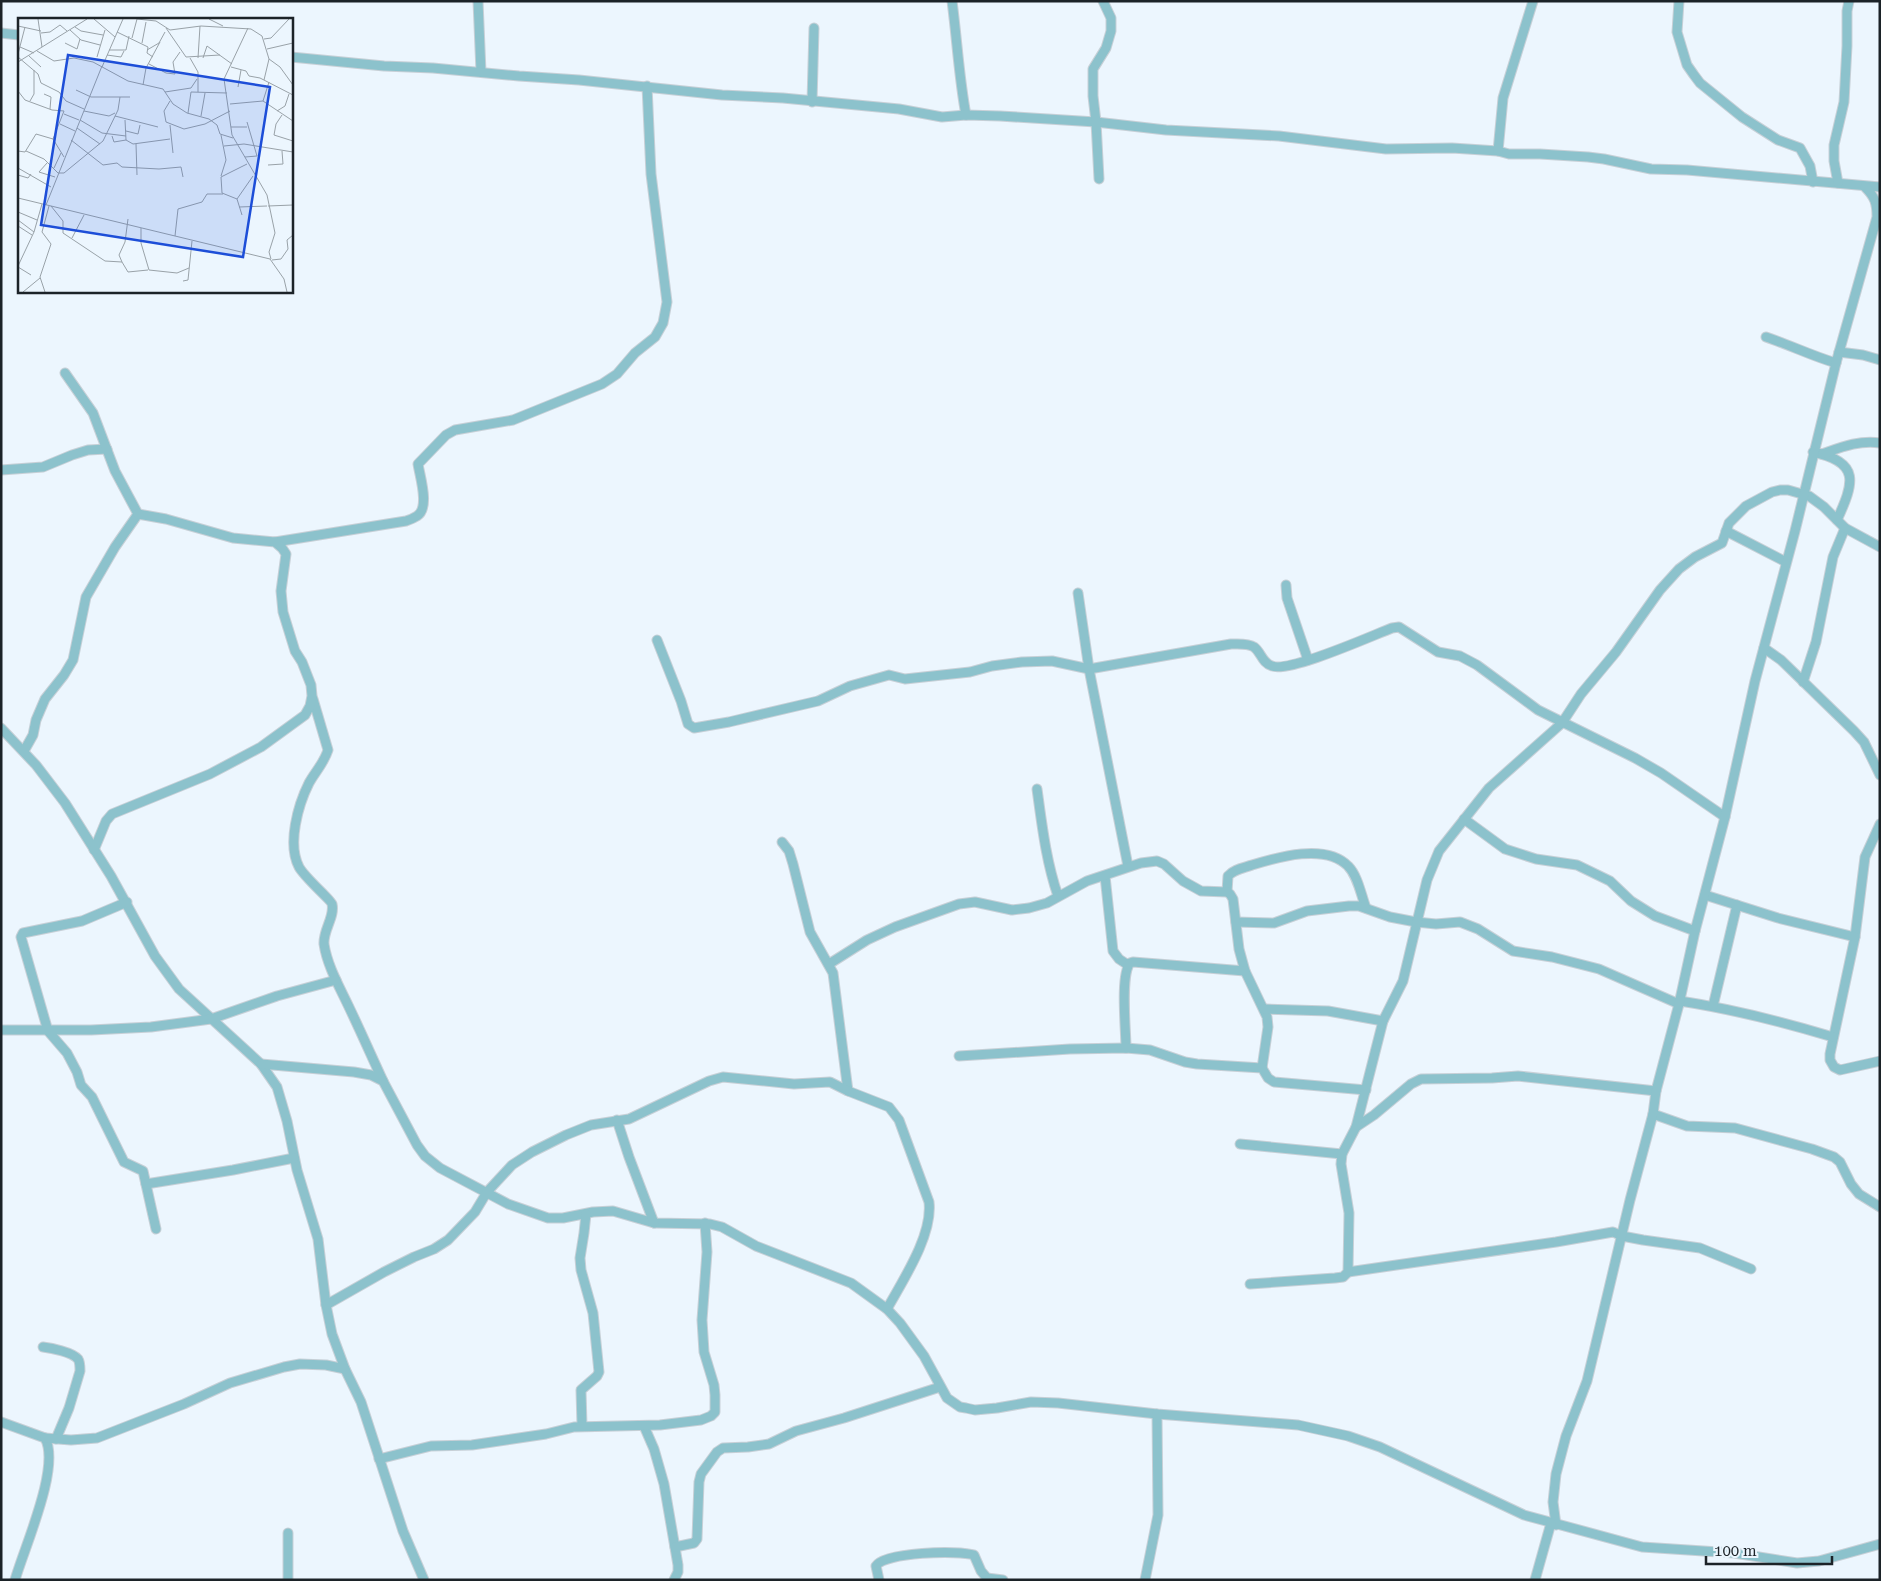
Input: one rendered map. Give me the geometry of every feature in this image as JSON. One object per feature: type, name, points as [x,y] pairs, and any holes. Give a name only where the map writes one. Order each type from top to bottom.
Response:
[{"type":"street","points":[[478,1],[481,72]]},
{"type":"street","points":[[952,1],[958,36],[962,94],[966,115]]},
{"type":"street","points":[[1099,180],[1093,69],[1106,48],[1111,31],[1111,18],[1103,1]]},
{"type":"street","points":[[1498,151],[1503,98],[1533,1]]},
{"type":"street","points":[[1679,1],[1677,32],[1687,65],[1694,75],[1742,118],[1778,140],[1800,148],[1810,166],[1813,182]]},
{"type":"street","points":[[1838,183],[1834,161],[1834,145],[1844,102],[1847,11],[1849,1]]},
{"type":"street","points":[[812,102],[814,28]]},
{"type":"street","points":[[1,33],[18,35]]},
{"type":"street","points":[[292,57],[899,109],[942,117],[966,115],[1096,122],[1166,130],[1279,136],[1386,149],[1452,148],[1498,151],[1509,154],[1540,154],[1604,159],[1651,169],[1687,170],[1880,188]]},
{"type":"street","points":[[138,514],[166,519],[233,538],[275,542],[406,521],[418,516],[422,511],[423,496],[418,464],[446,435],[455,430],[513,420],[602,384],[616,374],[635,353],[655,336],[663,323],[667,302],[656,221],[647,86]]},
{"type":"street","points":[[1535,1580],[1554,1524],[1553,1502],[1556,1474],[1566,1436],[1587,1381],[1653,1114],[1656,1091],[1680,1002],[1695,931],[1725,817],[1744,726],[1795,531],[1803,493],[1818,452],[1836,363],[1876,217],[1877,203],[1873,194],[1865,187]]},
{"type":"street","points":[[1766,337],[1796,347],[1812,356],[1836,363]]},
{"type":"street","points":[[1839,352],[1863,355],[1880,360]]},
{"type":"street","points":[[65,373],[94,413],[115,471],[138,514]]},
{"type":"street","points":[[1818,452],[1865,442],[1880,443]]},
{"type":"street","points":[[1,470],[43,467],[88,450],[107,449]]},
{"type":"street","points":[[1818,452],[1841,462],[1850,473],[1846,500],[1837,520]]},
{"type":"street","points":[[1348,1272],[1349,1213],[1342,1154],[1356,1127],[1383,1020],[1403,981],[1427,880],[1439,851],[1489,788],[1562,723],[1581,694],[1616,652],[1660,590],[1679,569],[1695,557],[1719,545],[1729,523],[1746,506],[1772,492],[1780,490],[1803,493],[1824,506],[1845,528],[1880,547]]},
{"type":"street","points":[[24,751],[32,735],[45,698],[64,675],[73,660],[86,597],[115,547],[138,514]]},
{"type":"street","points":[[1803,682],[1816,642],[1833,557],[1845,528]]},
{"type":"street","points":[[1726,531],[1786,562]]},
{"type":"street","points":[[275,542],[286,554],[281,591],[283,612],[295,651],[302,662],[311,685],[312,696],[328,750],[300,804],[293,849],[299,867],[311,884],[331,900],[333,910],[326,930],[324,944],[336,980],[417,1145],[440,1168],[508,1204],[548,1218],[563,1218],[613,1211],[654,1223],[705,1223],[722,1227],[756,1246],[851,1284],[887,1309],[900,1323],[924,1356],[940,1387],[952,1402],[975,1410],[1030,1402],[1058,1402],[1157,1414],[1298,1425],[1348,1436],[1380,1447],[1494,1503],[1524,1515],[1642,1547],[1734,1553],[1797,1563],[1819,1561],[1880,1544]]},
{"type":"street","points":[[1286,585],[1287,598],[1308,660]]},
{"type":"street","points":[[1078,593],[1089,669],[1128,866]]},
{"type":"street","points":[[657,640],[688,724],[694,728],[818,701],[850,686],[889,675],[905,679],[970,672],[992,666],[1022,662],[1052,661],[1089,669],[1231,644],[1247,644],[1254,647],[1265,662],[1272,667],[1279,668],[1308,660],[1399,627],[1438,652],[1460,656],[1538,710],[1641,762],[1725,817]]},
{"type":"street","points":[[1764,648],[1781,660],[1839,715],[1864,742],[1880,775]]},
{"type":"street","points":[[94,850],[106,821],[112,814],[210,774],[261,747],[304,715],[310,706],[312,696]]},
{"type":"street","points":[[1,728],[24,751],[65,803],[127,902],[155,956],[174,982],[211,1019],[261,1064],[276,1087],[283,1104],[294,1158],[318,1239],[326,1306],[332,1334],[345,1369],[361,1402],[404,1530],[424,1580]]},
{"type":"street","points":[[1037,789],[1050,875],[1058,896]]},
{"type":"street","points":[[1464,818],[1505,849],[1536,859],[1578,865],[1610,881],[1631,901],[1654,916],[1695,931]]},
{"type":"street","points":[[1880,824],[1865,856],[1855,937],[1833,1037],[1830,1060],[1837,1069],[1880,1061]]},
{"type":"street","points":[[782,842],[789,851],[810,932],[835,981],[835,1000],[848,1091]]},
{"type":"street","points":[[1227,892],[1228,876],[1235,871],[1286,855],[1332,856],[1339,859],[1352,871],[1366,908]]},
{"type":"street","points":[[828,964],[867,940],[895,927],[959,904],[975,902],[1012,910],[1038,905],[1048,902],[1088,881],[1128,866],[1157,861],[1194,888],[1201,891],[1227,892],[1230,894],[1233,900],[1245,971],[1264,1009],[1268,1027],[1262,1068],[1268,1078],[1274,1082],[1366,1090]]},
{"type":"street","points":[[1105,876],[1114,956],[1128,965]]},
{"type":"street","points":[[1704,895],[1778,918],[1855,937]]},
{"type":"street","points":[[127,902],[82,921],[21,934],[48,1031],[67,1053],[77,1072],[81,1085],[92,1097],[124,1162],[142,1169],[156,1229]]},
{"type":"street","points":[[1713,1006],[1737,905]]},
{"type":"street","points":[[1236,922],[1274,923],[1307,911],[1349,906],[1366,908],[1390,917],[1416,922],[1436,924],[1460,922],[1469,924],[1513,951],[1552,957],[1599,969],[1680,1002],[1713,1006],[1798,1026],[1833,1037]]},
{"type":"street","points":[[1128,965],[1133,962],[1245,971]]},
{"type":"street","points":[[1126,1048],[1125,992],[1128,965]]},
{"type":"street","points":[[1,1030],[48,1031],[151,1027],[211,1019],[277,996],[336,980]]},
{"type":"street","points":[[1264,1009],[1328,1011],[1383,1020]]},
{"type":"street","points":[[960,1056],[1070,1049],[1126,1048],[1150,1050],[1185,1062],[1197,1064],[1262,1068]]},
{"type":"street","points":[[261,1064],[354,1072],[371,1075],[384,1081]]},
{"type":"street","points":[[1356,1127],[1374,1115],[1411,1084],[1421,1080],[1518,1076],[1656,1091]]},
{"type":"street","points":[[326,1306],[384,1272],[434,1249],[448,1240],[475,1212],[486,1192],[512,1165],[532,1152],[591,1125],[628,1119],[709,1081],[723,1077],[794,1084],[830,1082],[880,1103],[894,1112],[899,1120],[929,1202],[929,1217],[914,1260],[887,1309]]},
{"type":"street","points":[[1653,1114],[1687,1126],[1735,1128],[1834,1157],[1840,1162],[1851,1184],[1859,1194],[1880,1208]]},
{"type":"street","points":[[617,1120],[654,1223]]},
{"type":"street","points":[[1240,1144],[1342,1154]]},
{"type":"street","points":[[146,1184],[294,1158]]},
{"type":"street","points":[[582,1426],[581,1390],[599,1372],[592,1313],[580,1258],[586,1214]]},
{"type":"street","points":[[379,1459],[431,1446],[472,1445],[582,1426],[644,1426],[701,1420],[711,1416],[715,1412],[714,1385],[704,1352],[702,1320],[707,1252],[705,1223]]},
{"type":"street","points":[[1250,1284],[1343,1277],[1348,1272],[1613,1232],[1622,1236],[1700,1248],[1751,1269]]},
{"type":"street","points":[[43,1347],[53,1348],[74,1356],[78,1359],[80,1365],[69,1408],[56,1439]]},
{"type":"street","points":[[1,1422],[45,1438],[87,1440],[184,1404],[230,1383],[284,1367],[300,1364],[326,1365],[345,1369]]},
{"type":"street","points":[[675,1547],[694,1543],[697,1539],[699,1482],[701,1474],[717,1452],[723,1448],[748,1448],[769,1444],[796,1431],[940,1387]]},
{"type":"street","points":[[1145,1580],[1158,1515],[1157,1414]]},
{"type":"street","points":[[644,1426],[654,1449],[664,1484],[678,1565],[678,1572],[674,1580]]},
{"type":"street","points":[[15,1580],[44,1492],[50,1454],[49,1445],[45,1438]]},
{"type":"street","points":[[288,1532],[288,1580]]},
{"type":"street","points":[[879,1580],[876,1566],[878,1562],[915,1553],[964,1552],[974,1555],[981,1571],[987,1578],[1003,1580]]}]
